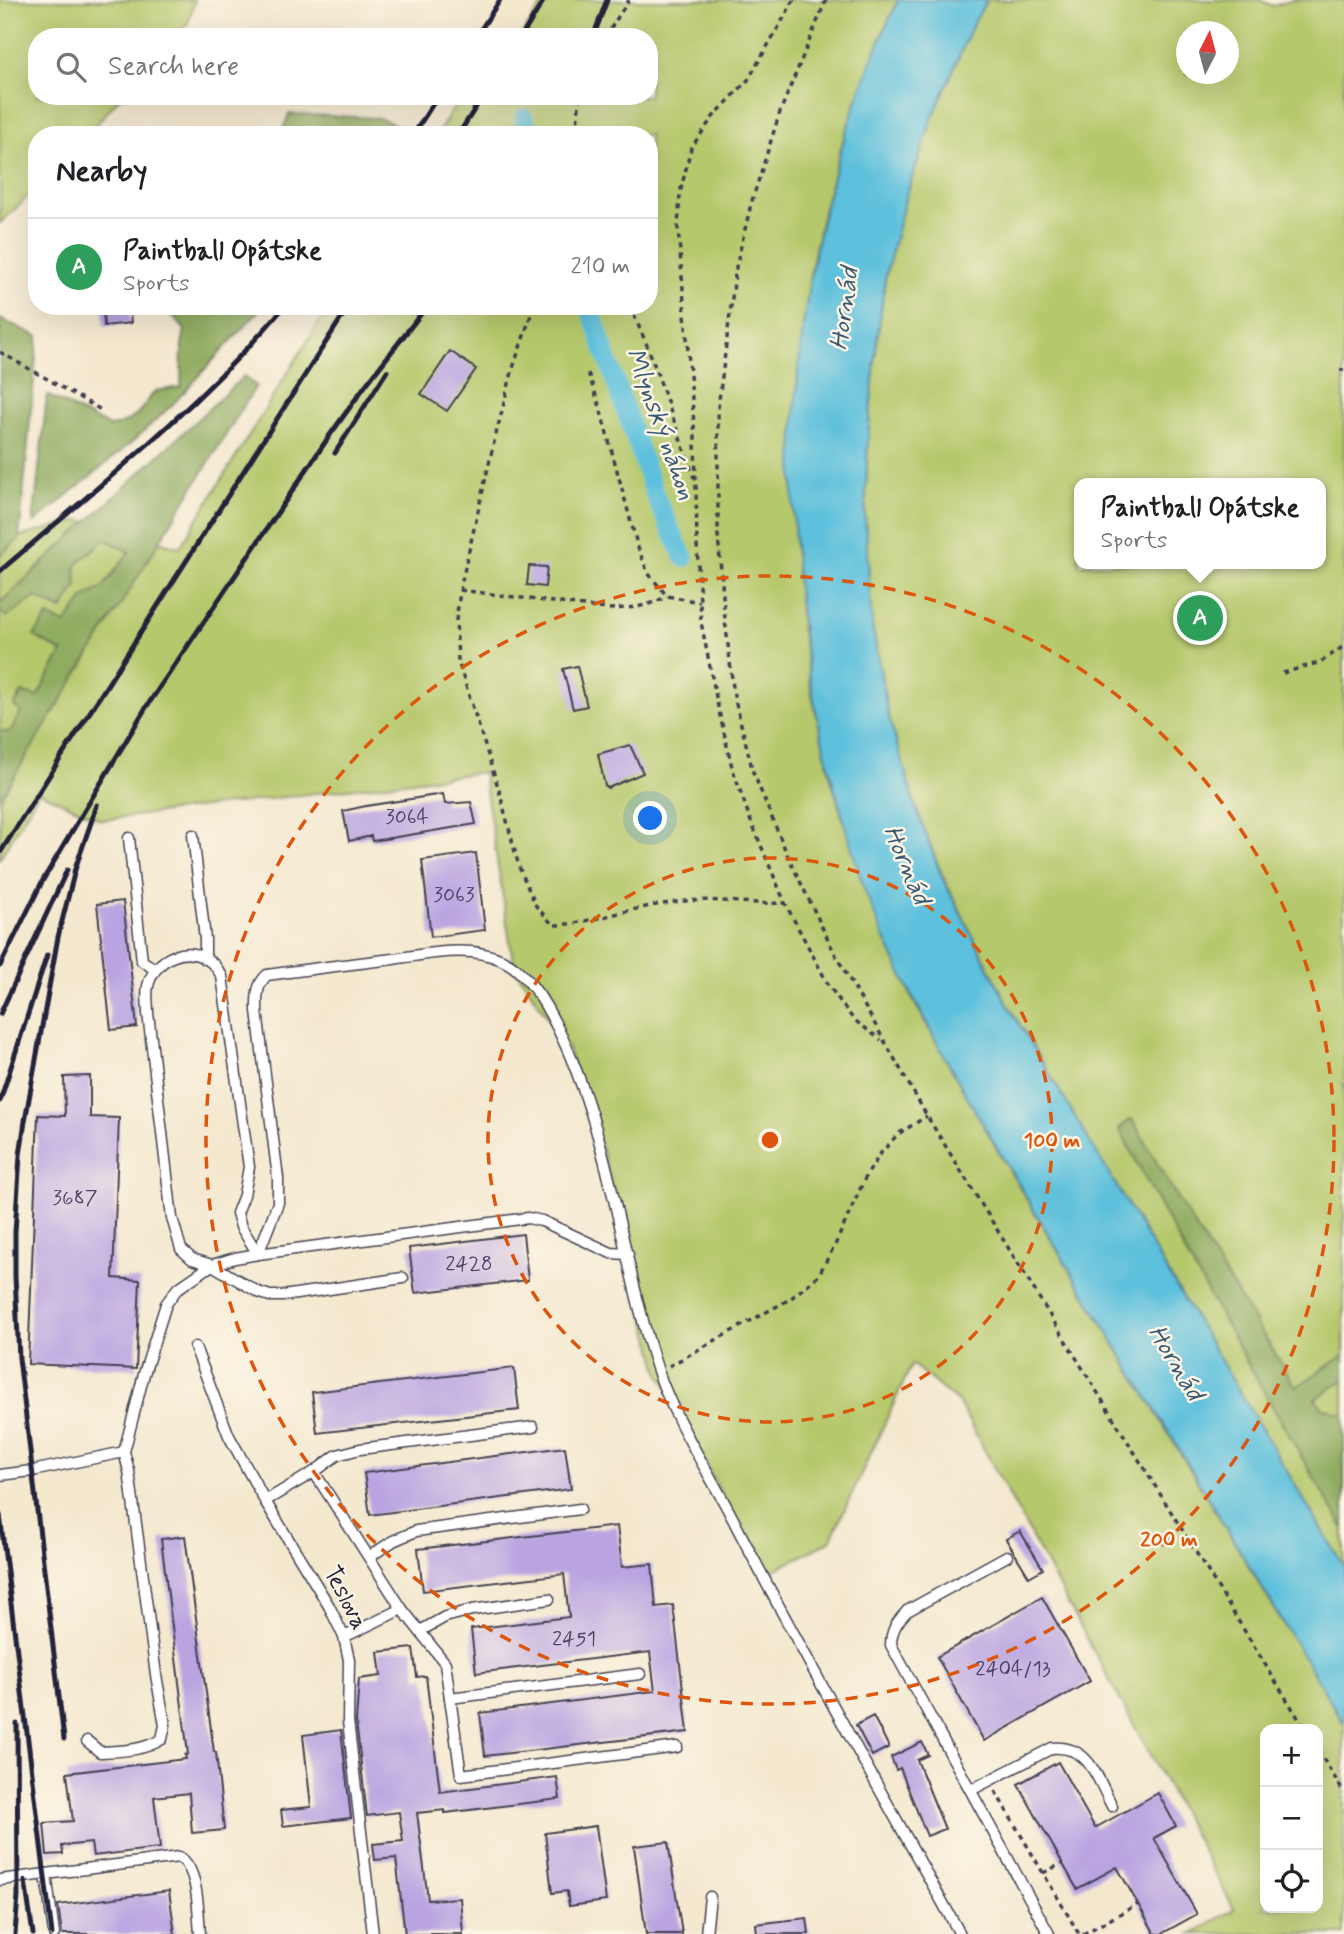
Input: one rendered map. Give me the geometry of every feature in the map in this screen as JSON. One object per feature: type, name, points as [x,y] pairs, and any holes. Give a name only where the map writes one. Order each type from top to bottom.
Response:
[{"type":"lane","points":[[193,835],[205,959]]},
{"type":"lane","points":[[130,838],[142,961],[155,969]]},
{"type":"lane","points":[[258,1254],[278,1203],[278,1178],[257,1012],[257,991],[261,981],[267,975],[440,953],[471,952],[498,958],[514,967],[545,1003],[582,1083],[603,1153],[659,1372],[674,1409],[762,1576],[960,1934]]},
{"type":"lane","points":[[258,1254],[241,1227],[237,1213],[244,1195],[249,1167],[222,976],[211,962],[197,955],[184,953],[167,958],[155,969],[147,987],[172,1218],[181,1249],[192,1258],[212,1265],[258,1292],[270,1296],[403,1278]]},
{"type":"lane","points":[[87,1741],[100,1752],[128,1751],[162,1740],[165,1725],[129,1471],[124,1452],[166,1304],[177,1289],[212,1265],[235,1258],[528,1218],[542,1221],[611,1253],[628,1255]]},
{"type":"lane","name":"Teslova","points":[[195,1348],[229,1436],[329,1606],[344,1637],[349,1660],[348,1721],[373,1934]]},
{"type":"lane","points":[[265,1501],[337,1455],[360,1449],[533,1427]]},
{"type":"lane","points":[[0,1475],[124,1452]]},
{"type":"lane","points":[[314,1472],[402,1609],[445,1663],[461,1775],[677,1747]]},
{"type":"lane","points":[[369,1557],[393,1541],[416,1531],[580,1509]]},
{"type":"lane","points":[[1007,1556],[907,1611],[895,1625],[891,1645],[1049,1934]]},
{"type":"lane","points":[[420,1631],[444,1617],[472,1610],[548,1599]]},
{"type":"lane","points":[[344,1637],[402,1609]]},
{"type":"lane","points":[[450,1698],[640,1674]]},
{"type":"lane","points":[[971,1790],[1052,1748],[1065,1747],[1079,1752],[1088,1760],[1112,1806]]},
{"type":"lane","points":[[0,1880],[178,1857],[186,1861],[194,1879],[201,1934]]},
{"type":"lane","points":[[46,1874],[54,1934]]},
{"type":"lane","points":[[706,1934],[710,1897]]},
{"type":"path","points":[[611,28],[629,0]]},
{"type":"path","points":[[794,0],[748,80],[713,117],[691,148],[680,193],[678,228],[695,436],[701,626],[732,766],[750,819],[785,903],[829,986],[853,1020],[883,1041]]},
{"type":"path","points":[[826,0],[780,112],[751,204],[736,267],[718,408],[718,536],[724,619],[734,696],[753,772],[787,854],[834,952],[883,1041],[1302,1724]]},
{"type":"path","points":[[578,126],[579,105]]},
{"type":"path","points":[[531,315],[513,368],[493,446],[460,590],[456,620],[458,661],[499,790],[519,867],[536,906],[553,925],[566,925],[680,901],[785,903]]},
{"type":"path","points":[[634,315],[653,361],[696,484]]},
{"type":"path","points":[[0,352],[103,411]]},
{"type":"path","points":[[588,373],[638,548],[648,573],[667,596]]},
{"type":"path","points":[[460,590],[607,608],[653,604],[667,596],[700,602]]},
{"type":"path","points":[[1283,673],[1321,662],[1344,646]]},
{"type":"path","points":[[659,1372],[790,1299],[818,1276],[842,1231],[866,1176],[881,1153],[898,1134],[927,1116]]},
{"type":"path","points":[[1323,1758],[1344,1793]]},
{"type":"path","points":[[989,1780],[1081,1934],[1138,1904]]},
{"type":"path","points":[[1043,1873],[1063,1863]]},
{"type":"green space","points":[[0,0],[195,0],[188,23],[183,28],[28,28],[28,105],[113,105],[95,126],[28,126],[28,197],[0,223]]},
{"type":"green space","points":[[545,0],[898,0],[844,138],[824,207],[809,280],[800,617],[812,695],[832,783],[865,890],[913,1000],[999,1153],[1344,1724],[1344,1934],[1191,1934],[1234,1909],[959,1403],[912,1364],[830,1541],[763,1576],[659,1372],[603,1153],[567,1047],[514,967],[483,772],[102,820],[39,792],[0,858],[0,542],[80,520],[180,547],[323,315],[658,315],[658,126],[443,126],[455,105],[658,105],[658,28],[526,28]]},
{"type":"green space","points":[[987,0],[1260,0],[1273,6],[1293,0],[1344,0],[1344,1567],[1007,1003],[943,877],[916,808],[888,714],[872,625],[865,517],[868,436],[876,349],[885,279],[905,199],[932,119],[973,24]]},
{"type":"green space","points":[[289,114],[379,118],[397,125],[396,126],[284,126]]},
{"type":"green space","points":[[172,315],[255,315],[173,404],[132,442],[33,524],[47,395],[110,427],[125,422],[136,415],[155,391],[181,387],[185,330]]},
{"type":"green space","points":[[0,319],[38,336],[19,539],[0,555]]},
{"type":"green space","points":[[244,376],[256,386],[0,799],[0,731],[10,732],[21,712],[14,706],[22,692],[37,697],[62,652],[34,636],[48,616],[65,624],[84,598],[103,587],[129,552],[105,539],[76,565],[77,586],[62,610],[36,597],[7,617],[0,612],[0,603]]},
{"type":"green space","points":[[1132,1119],[1180,1203],[1296,1387],[1344,1355],[1344,1380],[1315,1399],[1323,1408],[1344,1415],[1344,1529],[1228,1330],[1119,1128]]},
{"type":"water","name":"Hornád","points":[[898,0],[987,0],[973,24],[932,119],[905,199],[885,279],[868,436],[865,517],[872,625],[888,714],[916,808],[942,877],[1007,1003],[1344,1567],[1344,1724],[1013,1175],[919,1009],[865,891],[819,725],[802,621],[794,515],[795,409],[806,304],[827,200],[858,98]]},
{"type":"building","points":[[103,315],[130,315],[131,323],[104,326]]},
{"type":"building","points":[[450,351],[476,369],[447,411],[421,394]]},
{"type":"building","points":[[529,566],[547,567],[545,587],[527,585]]},
{"type":"building","points":[[577,666],[587,706],[573,709],[563,669]]},
{"type":"building","points":[[630,745],[643,773],[608,788],[605,786],[598,754]]},
{"type":"building","points":[[443,794],[445,804],[471,802],[476,824],[372,841],[371,836],[349,841],[343,811]]},
{"type":"building","points":[[476,853],[485,930],[431,937],[422,860]]},
{"type":"building","points":[[123,901],[137,1027],[111,1030],[97,904]]},
{"type":"building","points":[[90,1076],[90,1117],[119,1118],[113,1278],[140,1280],[136,1369],[28,1364],[38,1115],[65,1116],[64,1077]]},
{"type":"building","points":[[523,1234],[528,1280],[415,1293],[409,1248]]},
{"type":"building","points":[[514,1368],[519,1410],[317,1433],[312,1392]]},
{"type":"building","points":[[565,1447],[571,1489],[370,1515],[364,1473]]},
{"type":"building","points":[[617,1526],[622,1567],[652,1564],[656,1607],[673,1605],[688,1732],[485,1756],[480,1713],[655,1691],[650,1652],[476,1673],[471,1629],[569,1617],[564,1574],[423,1591],[418,1549]]},
{"type":"building","points":[[1020,1531],[1043,1569],[1029,1577],[1006,1539]]},
{"type":"building","points":[[185,1536],[216,1752],[224,1830],[192,1833],[189,1793],[154,1797],[160,1848],[93,1856],[91,1843],[62,1846],[63,1854],[47,1855],[44,1823],[73,1821],[67,1773],[186,1759],[185,1755],[188,1754],[161,1539]]},
{"type":"building","points":[[1042,1597],[1090,1681],[984,1741],[937,1657]]},
{"type":"building","points":[[413,1648],[417,1677],[426,1676],[440,1792],[557,1777],[560,1799],[445,1813],[445,1810],[417,1813],[428,1900],[460,1898],[463,1934],[405,1934],[396,1858],[375,1860],[373,1844],[403,1841],[399,1812],[367,1816],[356,1721],[359,1679],[381,1676],[378,1652]]},
{"type":"building","points":[[873,1716],[889,1747],[872,1756],[856,1725]]},
{"type":"building","points":[[341,1730],[351,1818],[283,1826],[281,1810],[311,1807],[303,1735]]},
{"type":"building","points":[[922,1742],[928,1755],[917,1760],[945,1829],[927,1836],[900,1768],[896,1770],[891,1757]]},
{"type":"building","points":[[1058,1762],[1095,1828],[1158,1793],[1176,1826],[1154,1838],[1197,1914],[1161,1934],[1155,1934],[1117,1867],[1077,1889],[1018,1784]]},
{"type":"building","points":[[596,1826],[606,1901],[569,1906],[567,1891],[552,1893],[545,1833]]},
{"type":"building","points":[[668,1842],[682,1934],[646,1934],[634,1846]]},
{"type":"building","points":[[169,1891],[175,1934],[62,1934],[58,1905]]},
{"type":"building","points":[[807,1918],[809,1934],[757,1934],[756,1924]]},
{"type":"waterway","name":"Mlynský náhon","points":[[524,118],[526,126]]},
{"type":"waterway","name":"Mlynský náhon","points":[[592,315],[656,498],[684,558]]},
{"type":"railway","points":[[482,28],[500,0]]},
{"type":"railway","points":[[527,28],[544,0]]},
{"type":"railway","points":[[596,28],[607,0]]},
{"type":"railway","points":[[419,126],[432,105]]},
{"type":"railway","points":[[464,126],[477,105]]},
{"type":"railway","points":[[0,571],[184,411],[277,315]]},
{"type":"railway","points":[[0,853],[343,315]]},
{"type":"railway","points":[[0,966],[43,880],[145,709],[330,435],[420,315]]},
{"type":"railway","points":[[335,453],[387,371]]},
{"type":"railway","points":[[74,872],[97,805]]},
{"type":"railway","points":[[64,1739],[19,1358],[15,1232],[25,1121],[58,937],[77,862]]},
{"type":"railway","points":[[0,1014],[67,870]]},
{"type":"railway","points":[[0,1101],[47,955]]},
{"type":"railway","points":[[0,1515],[52,1934]]},
{"type":"railway","points":[[15,1934],[18,1896],[17,1724]]},
{"type":"railway","points":[[25,1881],[33,1934]]},
{"type":"place","name":"Paintball Opátske","points":[[1200,618]]}]
